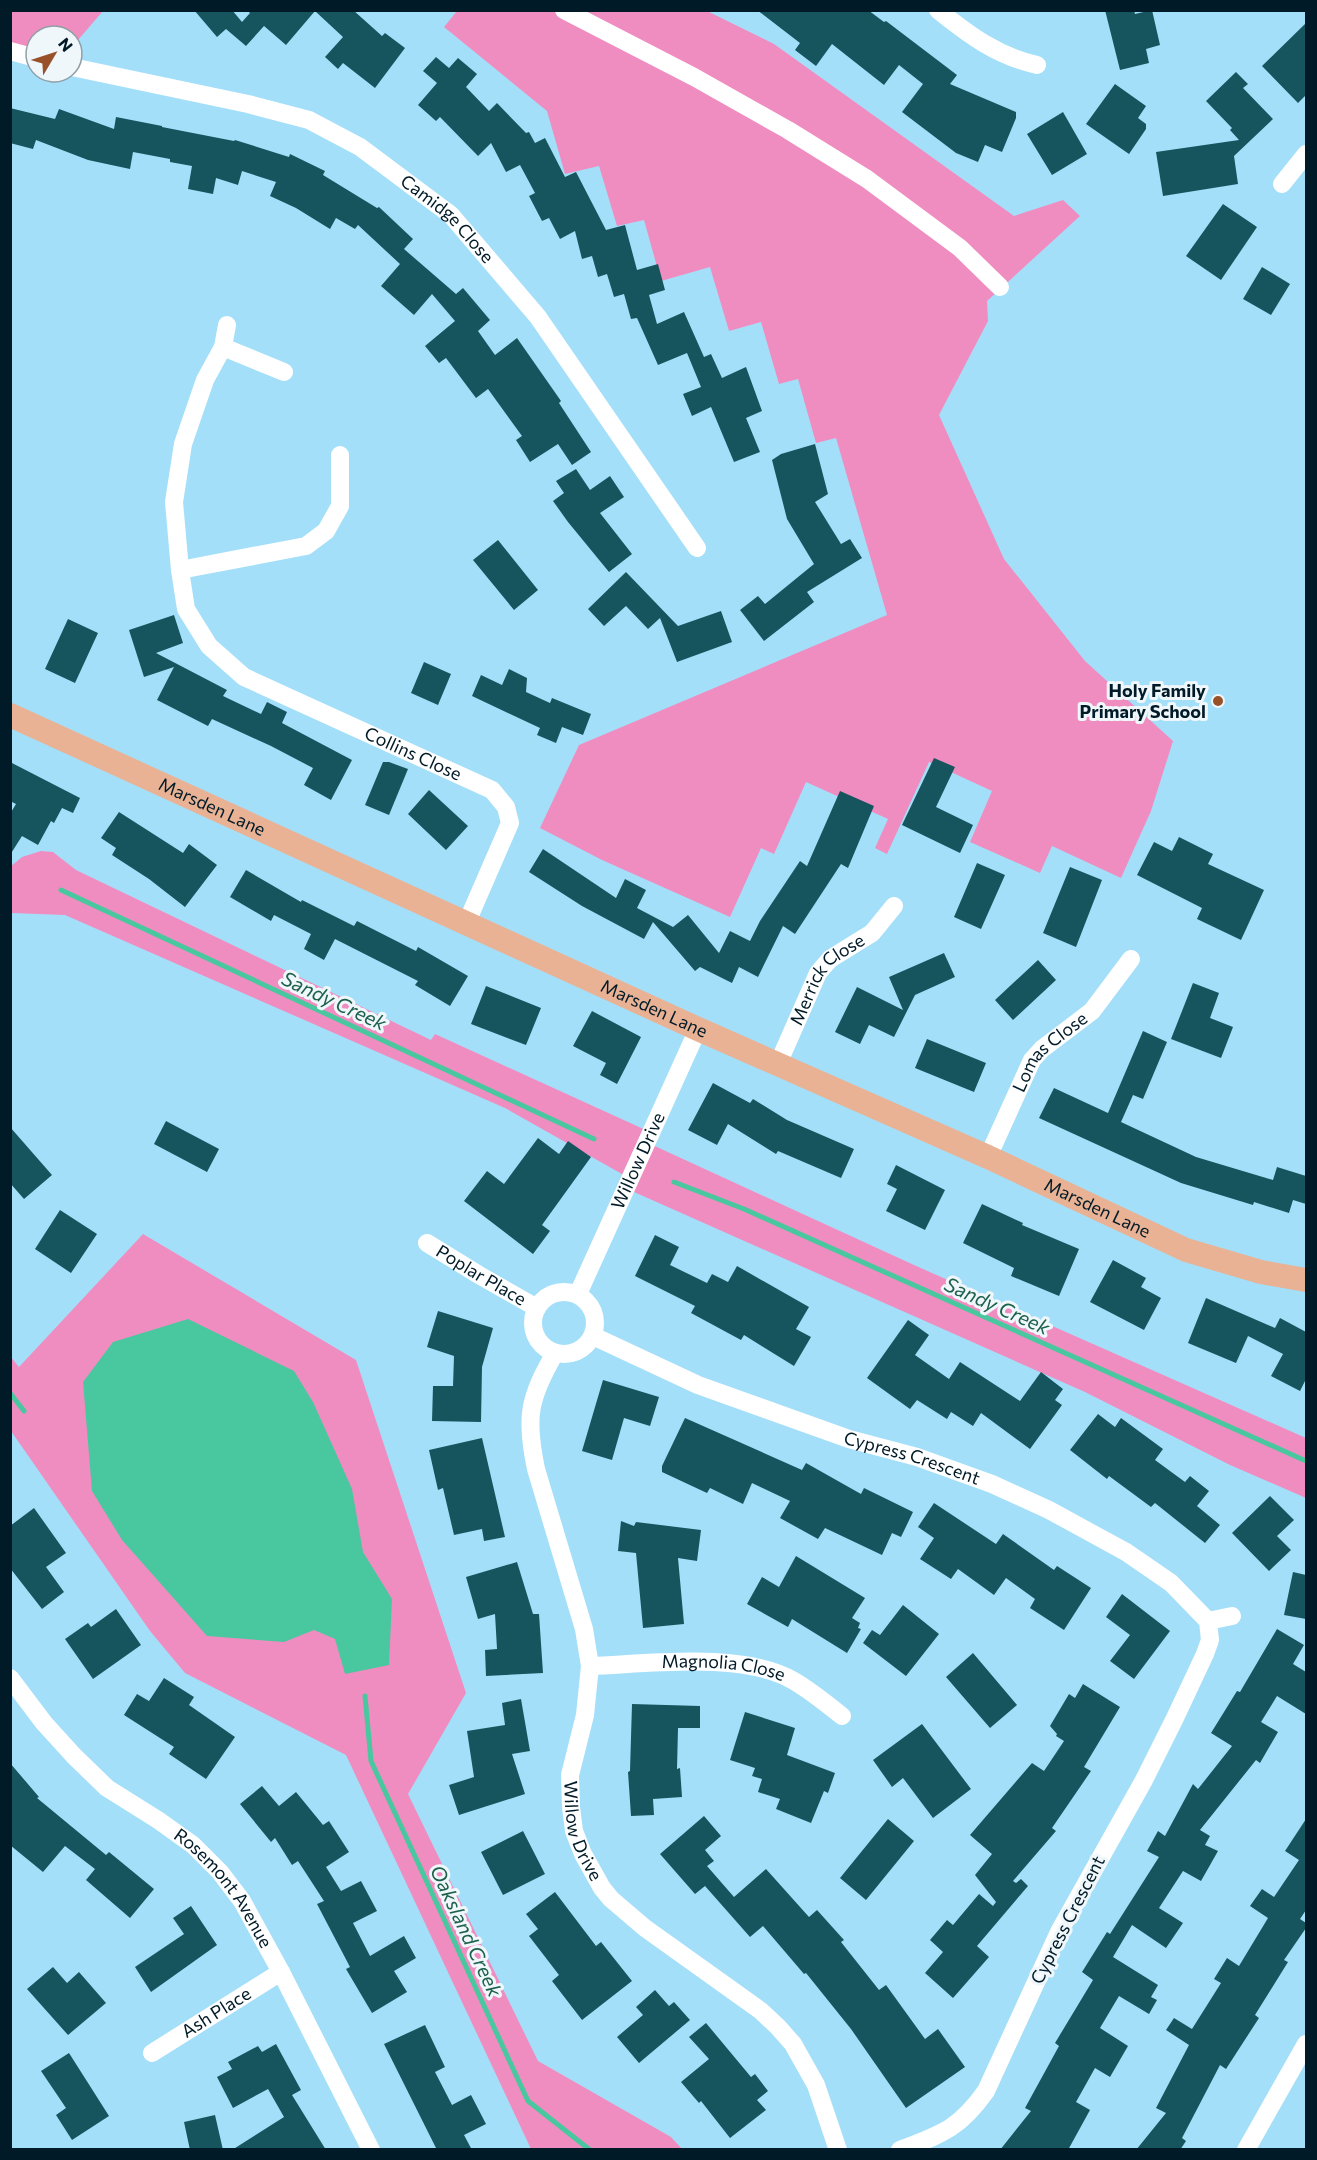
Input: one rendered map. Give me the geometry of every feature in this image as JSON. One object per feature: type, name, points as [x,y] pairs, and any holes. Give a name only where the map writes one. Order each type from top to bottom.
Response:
[{"type":"main road","name":"Marsden Lane","points":[[10,715],[698,1029],[988,1157],[1186,1250],[1261,1272],[1306,1280]]},
{"type":"street","points":[[564,10],[703,82],[788,130],[867,179],[960,248],[1000,287]]},
{"type":"street","points":[[938,10],[997,52],[1015,60],[1037,65]]},
{"type":"street","name":"Camidge Close","points":[[84,70],[248,104],[309,120],[360,147],[451,215],[538,317],[697,548]]},
{"type":"street","points":[[1282,184],[1306,154]]},
{"type":"street","points":[[227,325],[223,347],[205,380],[183,444],[174,502],[180,570],[306,546],[326,531],[340,506],[339,455]]},
{"type":"street","points":[[223,347],[284,372]]},
{"type":"street","name":"Collins Close","points":[[180,570],[186,609],[209,646],[244,677],[492,790],[506,807],[510,823],[467,922]]},
{"type":"street","name":"Merrick Close","points":[[778,1064],[818,972],[824,964],[872,933],[894,906]]},
{"type":"street","name":"Lomas Close","points":[[988,1157],[1032,1060],[1042,1049],[1092,1011],[1131,959]]},
{"type":"street","name":"Willow Drive","points":[[578,1294],[698,1029]]},
{"type":"street","name":"Poplar Place","points":[[427,1243],[537,1308]]},
{"type":"street","points":[[555,1293],[578,1294],[594,1312],[596,1324],[593,1335],[577,1352],[555,1353],[543,1346],[535,1334],[533,1321],[537,1308],[544,1299],[555,1293]]},
{"type":"street","name":"Cypress Crescent","points":[[593,1335],[698,1386],[849,1439],[917,1457],[992,1484],[1049,1510],[1126,1552],[1172,1583],[1208,1621],[1210,1640],[1175,1718],[1144,1780],[1059,1932],[986,2091],[970,2113],[956,2125],[900,2150]]},
{"type":"street","name":"Willow Drive","points":[[555,1353],[539,1381],[532,1402],[530,1419],[536,1469],[585,1629],[590,1666],[585,1715],[570,1775],[574,1831],[583,1854],[602,1888],[611,1899],[645,1928],[760,2011],[778,2026],[793,2044],[816,2085],[837,2150]]},
{"type":"street","points":[[1208,1621],[1232,1616]]},
{"type":"street","name":"Magnolia Close","points":[[590,1666],[735,1662],[765,1669],[792,1679],[842,1716]]},
{"type":"street","name":"Rosemont Avenue","points":[[10,1678],[44,1723],[107,1788],[159,1820],[193,1845],[220,1872],[242,1901],[281,1972],[371,2150]]},
{"type":"street","name":"Ash Place","points":[[152,2053],[281,1972]]},
{"type":"street","points":[[1246,2150],[1306,2044]]},
{"type":"shaded area","points":[[11,11],[103,11],[84,33],[84,24],[24,24],[24,55],[18,54],[11,62]]},
{"type":"shaded area","points":[[457,11],[707,11],[774,44],[1014,216],[1063,200],[1080,216],[987,301],[988,321],[939,415],[1004,559],[1085,661],[1173,741],[1151,811],[1121,878],[1052,846],[1040,873],[970,842],[992,791],[929,762],[887,854],[875,848],[888,819],[806,782],[774,854],[761,848],[730,917],[602,860],[540,828],[579,745],[887,615],[836,438],[816,443],[798,379],[779,384],[761,322],[729,331],[710,267],[661,281],[644,220],[617,226],[599,166],[565,174],[547,111],[444,27]]},
{"type":"shaded area","points":[[41,851],[53,852],[76,870],[431,1040],[435,1034],[650,1132],[646,1142],[914,1265],[1306,1438],[1306,1498],[1230,1465],[1085,1392],[625,1188],[629,1178],[505,1108],[65,915],[11,913],[10,867],[22,857]]},
{"type":"shaded area","points":[[143,1234],[356,1360],[466,1693],[408,1794],[538,2061],[671,2137],[682,2149],[531,2149],[346,1755],[185,1673],[150,1631],[11,1431],[10,1356],[19,1367]]},
{"type":"shaded area","points":[[188,1319],[294,1371],[313,1402],[352,1489],[363,1552],[392,1599],[389,1665],[345,1674],[335,1639],[314,1630],[284,1642],[207,1636],[122,1540],[92,1491],[83,1382],[113,1342]]},
{"type":"building","points":[[194,10],[232,10],[242,22],[250,13],[247,10],[353,10],[382,36],[385,33],[405,48],[375,88],[343,63],[338,69],[325,57],[343,37],[315,11],[286,45],[264,26],[246,46],[226,29],[217,37]]},
{"type":"building","points":[[757,10],[868,10],[957,75],[950,84],[1016,112],[1016,118],[1002,152],[985,145],[978,162],[956,153],[902,112],[923,84],[899,65],[884,85],[832,44],[816,66],[795,50],[800,43]]},
{"type":"building","points":[[1105,10],[1134,10],[1135,14],[1152,10],[1160,45],[1146,49],[1149,63],[1120,70]]},
{"type":"building","points":[[1306,23],[1306,95],[1298,103],[1262,66]]},
{"type":"building","points":[[436,57],[449,68],[458,58],[477,74],[466,87],[489,111],[497,103],[526,133],[529,132],[535,143],[545,138],[565,177],[576,172],[606,230],[625,225],[637,270],[658,264],[665,290],[649,295],[657,324],[684,312],[704,357],[711,354],[722,378],[746,367],[762,411],[746,418],[760,452],[734,462],[711,407],[692,416],[683,394],[701,387],[687,353],[658,365],[637,318],[631,319],[624,294],[614,297],[607,274],[598,277],[592,256],[582,259],[575,231],[560,239],[549,218],[542,221],[529,196],[535,193],[520,165],[506,172],[491,143],[478,156],[440,117],[436,121],[418,105],[437,83],[423,71]]},
{"type":"building","points":[[1236,72],[1248,84],[1243,88],[1273,119],[1234,156],[1238,184],[1163,196],[1156,152],[1239,140],[1230,130],[1232,128],[1206,101]]},
{"type":"building","points":[[1115,84],[1146,106],[1138,118],[1146,124],[1146,129],[1129,154],[1086,124]]},
{"type":"building","points":[[10,108],[55,119],[59,109],[114,129],[116,117],[235,140],[289,157],[290,154],[325,171],[323,175],[377,208],[379,207],[413,239],[404,249],[456,294],[463,288],[490,320],[478,331],[495,355],[517,338],[561,401],[559,403],[591,452],[572,465],[558,444],[530,462],[516,440],[522,436],[488,389],[476,398],[446,358],[439,363],[425,346],[455,321],[432,294],[414,315],[381,286],[400,264],[358,225],[355,229],[336,218],[330,229],[296,208],[270,196],[276,182],[242,171],[238,185],[216,178],[213,194],[188,189],[192,166],[170,162],[170,159],[133,152],[130,169],[88,160],[36,140],[33,149],[10,143]]},
{"type":"building","points":[[1063,112],[1087,154],[1052,175],[1027,134]]},
{"type":"building","points":[[1223,204],[1257,227],[1221,280],[1186,256]]},
{"type":"building","points":[[1262,267],[1290,284],[1271,315],[1243,299]]},
{"type":"building","points":[[815,444],[828,494],[815,502],[841,544],[850,539],[862,558],[807,592],[814,602],[764,641],[740,610],[758,596],[765,604],[814,564],[787,519],[772,460],[781,454]]},
{"type":"building","points":[[576,469],[590,490],[610,476],[624,497],[600,513],[632,554],[609,572],[553,501],[564,493],[556,481]]},
{"type":"building","points":[[498,540],[538,590],[514,610],[473,560]]},
{"type":"building","points":[[626,572],[678,626],[721,611],[732,642],[677,662],[660,618],[648,629],[626,606],[604,626],[588,609]]},
{"type":"building","points":[[174,615],[183,643],[156,653],[227,690],[223,696],[261,714],[267,702],[287,712],[282,723],[352,760],[331,800],[304,785],[313,768],[212,719],[208,726],[157,700],[174,667],[144,677],[129,630]]},
{"type":"building","points":[[68,619],[98,633],[75,683],[45,669]]},
{"type":"building","points":[[424,662],[451,674],[438,705],[411,693]]},
{"type":"building","points":[[509,669],[527,678],[526,692],[550,703],[552,698],[591,714],[583,735],[562,727],[556,743],[537,735],[540,728],[472,696],[481,675],[502,685]]},
{"type":"building","points":[[934,758],[955,767],[936,807],[973,825],[960,853],[902,825]]},
{"type":"building","points":[[10,762],[80,798],[73,813],[62,808],[54,823],[51,821],[38,845],[22,836],[10,855],[10,814],[16,804],[10,801]]},
{"type":"building","points":[[383,762],[408,769],[389,815],[365,805]]},
{"type":"building","points":[[429,790],[468,826],[446,850],[408,814]]},
{"type":"building","points":[[840,791],[874,806],[848,868],[841,864],[795,934],[783,926],[758,977],[739,967],[732,983],[700,967],[695,971],[653,922],[644,939],[582,906],[529,872],[543,849],[616,898],[625,879],[646,890],[637,908],[673,927],[688,915],[719,953],[730,931],[750,941],[760,921],[800,861],[807,866]]},
{"type":"building","points":[[119,812],[183,853],[189,844],[217,865],[185,907],[149,879],[112,855],[116,848],[101,838]]},
{"type":"building","points":[[1179,837],[1213,854],[1208,864],[1264,890],[1241,940],[1197,919],[1202,908],[1137,875],[1154,842],[1172,851]]},
{"type":"building","points":[[977,863],[1005,875],[981,929],[954,917]]},
{"type":"building","points":[[1070,867],[1102,880],[1076,947],[1043,933]]},
{"type":"building","points":[[246,870],[301,902],[302,900],[354,926],[357,921],[416,951],[418,947],[468,976],[450,1006],[415,985],[418,981],[335,939],[324,960],[304,949],[311,934],[274,915],[271,921],[230,897]]},
{"type":"building","points":[[944,953],[955,977],[915,995],[894,1037],[869,1025],[860,1044],[835,1032],[857,987],[903,1010],[889,977]]},
{"type":"building","points":[[1038,960],[1056,980],[1013,1020],[995,1000]]},
{"type":"building","points":[[1193,983],[1219,993],[1210,1018],[1233,1027],[1221,1058],[1171,1039]]},
{"type":"building","points":[[486,986],[541,1008],[526,1045],[471,1024]]},
{"type":"building","points":[[592,1011],[641,1037],[617,1084],[600,1075],[606,1063],[573,1046]]},
{"type":"building","points":[[1143,1031],[1167,1042],[1143,1099],[1133,1095],[1121,1122],[1196,1157],[1273,1180],[1277,1167],[1306,1176],[1306,1204],[1293,1200],[1289,1213],[1254,1202],[1253,1205],[1181,1183],[1039,1118],[1054,1088],[1108,1113]]},
{"type":"building","points":[[927,1039],[986,1063],[974,1092],[915,1068]]},
{"type":"building","points":[[713,1083],[750,1103],[753,1099],[787,1120],[854,1149],[841,1178],[778,1151],[776,1154],[728,1124],[717,1145],[688,1130]]},
{"type":"building","points":[[166,1121],[219,1149],[207,1172],[154,1144]]},
{"type":"building","points":[[10,1127],[52,1175],[24,1199],[10,1183]]},
{"type":"building","points":[[538,1138],[559,1154],[568,1141],[591,1157],[542,1225],[550,1231],[533,1254],[464,1201],[487,1171],[504,1184]]},
{"type":"building","points":[[896,1165],[945,1190],[925,1230],[886,1211],[897,1189],[887,1184]]},
{"type":"building","points":[[982,1204],[1023,1223],[1022,1225],[1079,1249],[1059,1296],[1011,1276],[1014,1268],[963,1243]]},
{"type":"building","points":[[60,1210],[97,1234],[71,1273],[35,1249]]},
{"type":"building","points":[[655,1235],[679,1247],[670,1265],[707,1283],[712,1274],[728,1282],[737,1266],[809,1307],[796,1329],[811,1337],[794,1366],[744,1335],[741,1340],[691,1313],[695,1306],[635,1276]]},
{"type":"building","points":[[1113,1260],[1146,1278],[1141,1287],[1161,1298],[1144,1330],[1090,1302]]},
{"type":"building","points":[[1206,1298],[1275,1328],[1280,1318],[1306,1332],[1306,1379],[1300,1391],[1271,1376],[1283,1354],[1248,1336],[1236,1363],[1188,1343]]},
{"type":"building","points":[[438,1311],[493,1328],[482,1367],[481,1422],[432,1421],[433,1386],[453,1386],[454,1356],[427,1347]]},
{"type":"building","points":[[908,1320],[929,1335],[915,1355],[949,1379],[960,1362],[1020,1401],[1041,1372],[1063,1389],[1055,1400],[1062,1405],[1030,1449],[981,1413],[973,1426],[951,1412],[947,1419],[917,1400],[910,1409],[867,1378]]},
{"type":"building","points":[[603,1380],[659,1397],[650,1426],[624,1418],[612,1460],[582,1451]]},
{"type":"building","points":[[1098,1414],[1115,1427],[1121,1418],[1163,1449],[1155,1460],[1185,1482],[1190,1476],[1209,1491],[1197,1506],[1220,1525],[1205,1543],[1155,1503],[1151,1507],[1109,1476],[1107,1479],[1070,1450]]},
{"type":"building","points":[[685,1418],[802,1470],[806,1463],[861,1494],[864,1488],[913,1512],[901,1537],[892,1533],[882,1555],[825,1528],[818,1539],[780,1518],[790,1501],[752,1483],[743,1504],[710,1488],[707,1493],[662,1472],[662,1466]]},
{"type":"building","points":[[482,1438],[505,1537],[484,1541],[482,1529],[454,1535],[443,1488],[438,1490],[429,1450]]},
{"type":"building","points":[[1270,1496],[1294,1520],[1277,1536],[1291,1550],[1269,1571],[1232,1533]]},
{"type":"building","points":[[934,1503],[996,1544],[1003,1534],[1054,1570],[1057,1566],[1091,1588],[1064,1630],[1030,1608],[1035,1599],[1006,1578],[994,1595],[958,1569],[951,1579],[920,1559],[934,1538],[918,1527]]},
{"type":"building","points":[[34,1508],[66,1553],[46,1567],[64,1592],[42,1609],[10,1568],[10,1526]]},
{"type":"building","points":[[621,1521],[634,1526],[636,1522],[701,1530],[697,1561],[678,1558],[684,1624],[643,1628],[636,1553],[618,1551]]},
{"type":"building","points":[[796,1556],[865,1598],[852,1618],[860,1623],[858,1628],[861,1629],[847,1653],[792,1619],[788,1627],[747,1604],[762,1577],[779,1587]]},
{"type":"building","points":[[517,1562],[533,1614],[539,1614],[543,1673],[486,1676],[485,1650],[497,1649],[495,1614],[478,1619],[466,1577]]},
{"type":"building","points":[[1293,1572],[1306,1575],[1306,1619],[1284,1615]]},
{"type":"building","points":[[1122,1594],[1170,1631],[1134,1679],[1110,1661],[1130,1635],[1106,1617]]},
{"type":"building","points":[[903,1605],[939,1634],[906,1676],[863,1643],[872,1630],[880,1635]]},
{"type":"building","points":[[116,1609],[141,1645],[93,1679],[65,1639],[88,1623],[91,1627]]},
{"type":"building","points":[[1277,1629],[1304,1645],[1293,1664],[1306,1672],[1306,1714],[1277,1696],[1261,1722],[1278,1732],[1260,1763],[1256,1760],[1200,1830],[1210,1836],[1205,1845],[1218,1851],[1201,1881],[1183,1871],[1159,1908],[1183,1923],[1166,1948],[1132,1925],[1113,1957],[1158,1985],[1151,1997],[1157,2000],[1149,2014],[1119,1996],[1100,2028],[1128,2046],[1110,2077],[1095,2068],[1076,2102],[1090,2110],[1068,2150],[1000,2150],[1031,2111],[1025,2108],[1059,2046],[1055,2043],[1093,1980],[1082,1972],[1107,1932],[1110,1934],[1159,1857],[1147,1851],[1158,1831],[1165,1836],[1193,1784],[1198,1789],[1232,1746],[1211,1733],[1237,1691],[1240,1692]]},
{"type":"building","points":[[973,1653],[1017,1705],[990,1728],[946,1677]]},
{"type":"building","points":[[164,1678],[194,1697],[189,1705],[235,1737],[206,1779],[169,1754],[174,1747],[124,1715],[137,1694],[149,1701]]},
{"type":"building","points":[[1083,1684],[1120,1707],[1084,1767],[1091,1771],[1052,1828],[1056,1831],[1013,1881],[1016,1883],[1021,1879],[1028,1886],[977,1946],[989,1957],[953,1998],[925,1973],[943,1952],[930,1940],[947,1920],[953,1925],[979,1894],[993,1906],[996,1902],[975,1875],[992,1854],[970,1835],[1032,1763],[1044,1771],[1064,1741],[1056,1736],[1057,1734],[1050,1726],[1069,1694],[1075,1698]]},
{"type":"building","points":[[521,1699],[530,1751],[512,1754],[525,1794],[459,1815],[449,1785],[474,1777],[467,1731],[505,1725],[502,1703]]},
{"type":"building","points":[[632,1704],[700,1706],[700,1728],[678,1728],[677,1769],[680,1768],[682,1797],[653,1799],[654,1815],[631,1816],[628,1772],[630,1771]]},
{"type":"building","points":[[745,1712],[795,1728],[787,1755],[835,1773],[828,1793],[824,1791],[811,1823],[776,1809],[780,1799],[758,1792],[762,1779],[752,1776],[755,1768],[730,1760]]},
{"type":"building","points":[[922,1724],[971,1789],[933,1818],[903,1778],[892,1787],[873,1760]]},
{"type":"building","points":[[10,1763],[39,1797],[37,1798],[106,1855],[109,1852],[154,1889],[130,1918],[86,1880],[95,1869],[65,1846],[43,1872],[10,1845]]},
{"type":"building","points":[[262,1786],[279,1806],[296,1792],[323,1825],[329,1821],[349,1852],[326,1867],[341,1891],[361,1881],[377,1911],[353,1923],[370,1956],[404,1936],[416,1958],[394,1971],[407,1992],[372,2013],[346,1969],[350,1967],[317,1904],[324,1901],[298,1861],[292,1865],[275,1838],[271,1842],[240,1804]]},
{"type":"building","points":[[704,1816],[721,1836],[705,1850],[714,1861],[707,1866],[734,1897],[766,1869],[809,1917],[817,1910],[844,1940],[841,1942],[879,1990],[886,1985],[925,2039],[938,2029],[965,2067],[906,2108],[851,2029],[806,1973],[804,1974],[763,1926],[750,1937],[705,1886],[695,1894],[660,1854]]},
{"type":"building","points":[[888,1819],[914,1841],[866,1900],[840,1878]]},
{"type":"building","points":[[1306,1819],[1306,1910],[1300,1919],[1306,1923],[1306,1928],[1284,1960],[1288,1962],[1255,2015],[1259,2018],[1226,2069],[1220,2065],[1182,2138],[1186,2141],[1180,2150],[1136,2150],[1166,2113],[1156,2108],[1189,2045],[1166,2030],[1174,2018],[1192,2029],[1221,1983],[1214,1979],[1227,1958],[1239,1966],[1268,1918],[1250,1906],[1262,1889],[1274,1897],[1299,1860],[1285,1851]]},
{"type":"building","points":[[523,1831],[545,1874],[503,1895],[481,1852]]},
{"type":"building","points":[[555,1892],[596,1946],[601,1942],[632,1981],[582,2020],[552,1981],[559,1975],[529,1936],[538,1929],[526,1914]]},
{"type":"building","points":[[191,1906],[217,1945],[151,1992],[135,1967],[184,1934],[173,1918]]},
{"type":"building","points":[[53,1967],[67,1983],[79,1972],[106,2003],[68,2035],[27,1989]]},
{"type":"building","points":[[655,1990],[669,2006],[674,2002],[690,2020],[639,2063],[617,2037],[643,2015],[636,2007]]},
{"type":"building","points":[[706,2023],[751,2077],[755,2074],[768,2091],[757,2100],[766,2110],[730,2138],[701,2101],[699,2103],[681,2082],[709,2059],[689,2037]]},
{"type":"building","points":[[425,2025],[445,2067],[435,2072],[452,2105],[471,2095],[486,2124],[464,2135],[472,2150],[437,2150],[384,2044]]},
{"type":"building","points":[[276,2044],[301,2090],[292,2095],[326,2150],[232,2150],[284,2117],[268,2089],[233,2108],[217,2077],[232,2069],[228,2062],[258,2046],[262,2052]]},
{"type":"building","points":[[69,2053],[109,2116],[72,2140],[56,2115],[66,2108],[41,2071]]},
{"type":"building","points":[[215,2115],[223,2150],[190,2150],[184,2122]]},
{"type":"waterway","name":"Sandy Creek","points":[[61,890],[594,1139]]},
{"type":"waterway","name":"Sandy Creek","points":[[674,1182],[744,1209],[1306,1461]]},
{"type":"waterway","name":"Oaksland Creek","points":[[10,1393],[24,1411]]},
{"type":"waterway","name":"Oaksland Creek","points":[[365,1696],[371,1761],[528,2101],[590,2150]]},
{"type":"place","name":"Holy Family Primary School","points":[[1218,701]]}]
